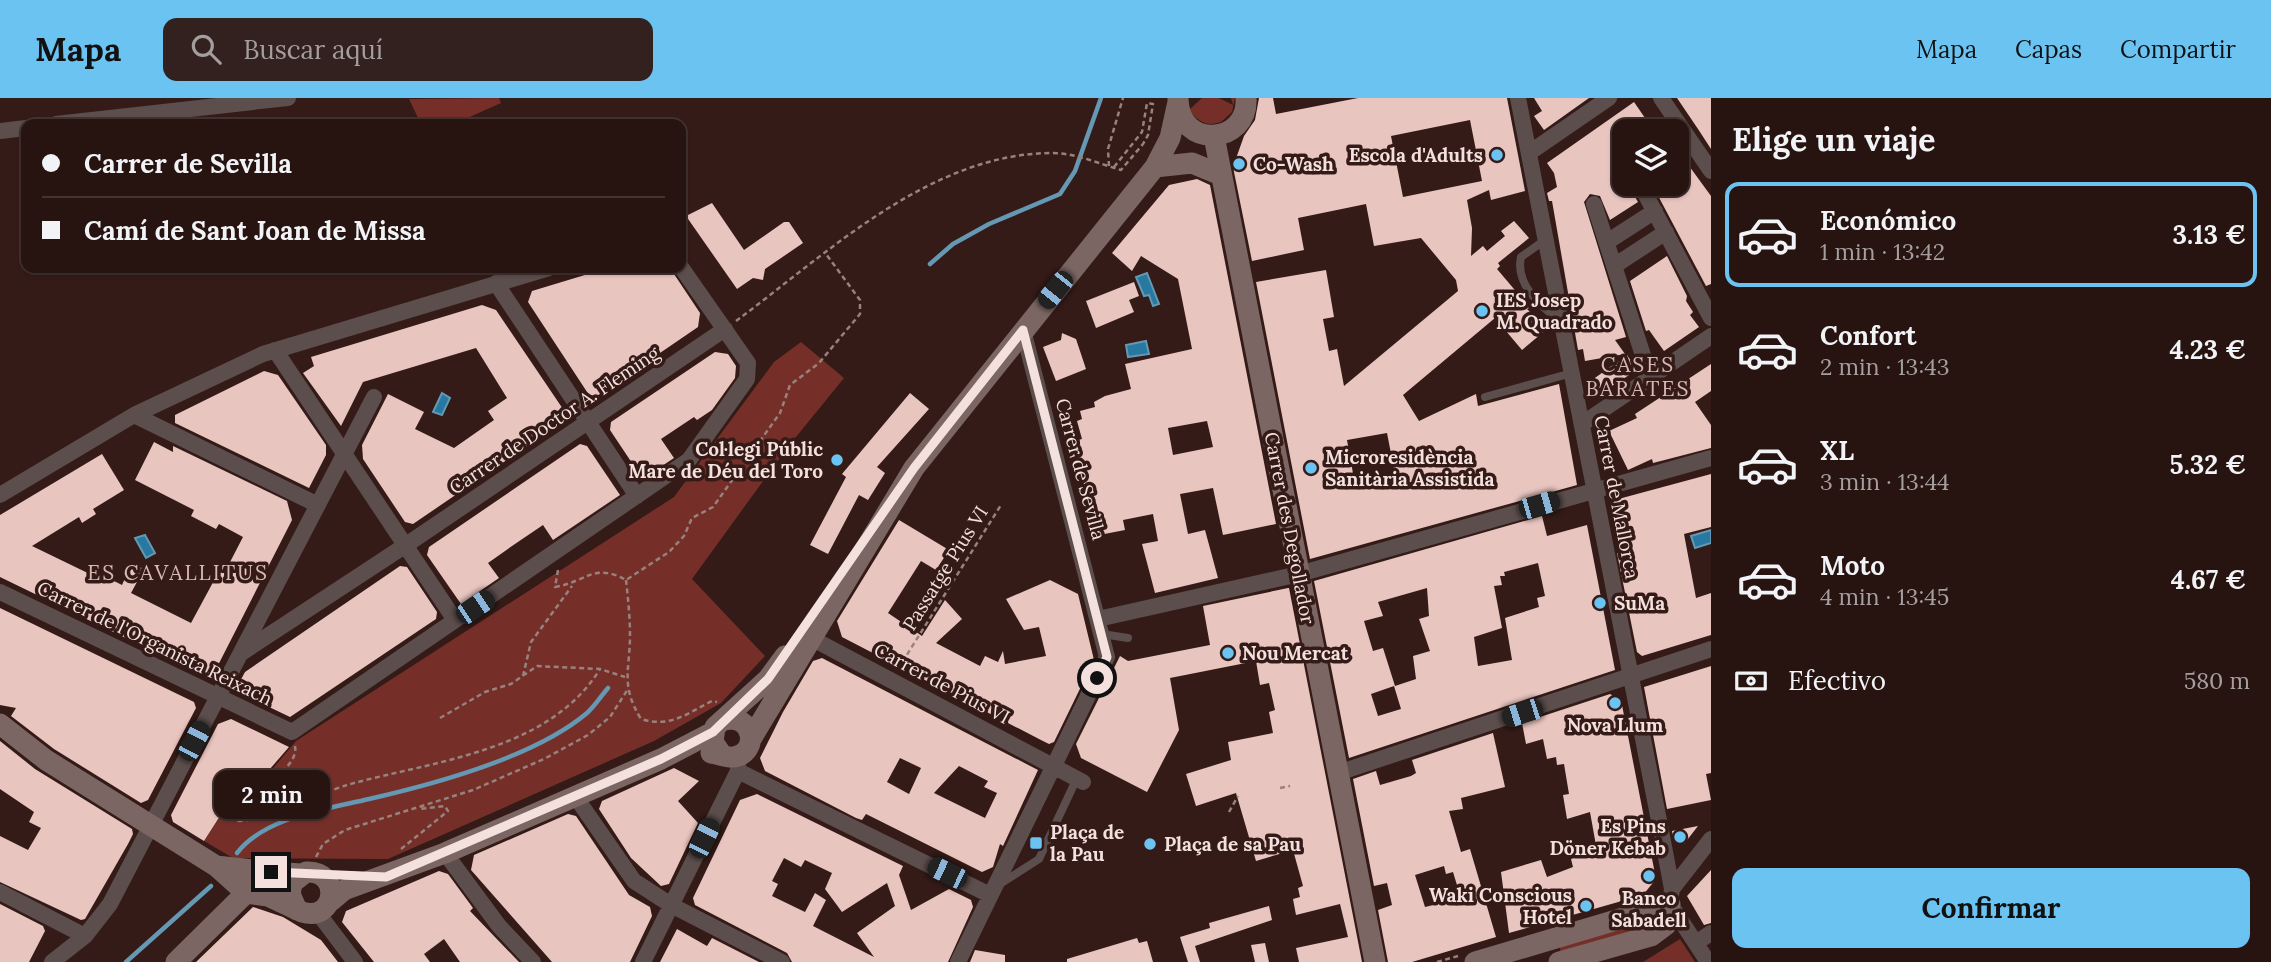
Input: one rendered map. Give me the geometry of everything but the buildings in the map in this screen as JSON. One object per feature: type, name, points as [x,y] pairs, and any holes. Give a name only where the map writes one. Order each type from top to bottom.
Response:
[{"type":"street","points":[[101,119],[288,98]]},
{"type":"street","points":[[1152,157],[1236,126],[1243,117],[1246,98]]},
{"type":"street","name":"Carrer de Mallorca","points":[[1518,98],[1631,676],[1671,896]]},
{"type":"street","points":[[1529,153],[1609,98]]},
{"type":"street","points":[[1661,98],[1711,171]]},
{"type":"street","points":[[1178,100],[1184,121],[1191,129],[1212,136]]},
{"type":"street","points":[[737,755],[914,468],[1023,330],[1152,157],[1170,138],[1178,100]]},
{"type":"street","points":[[0,131],[21,129]]},
{"type":"street","name":"Carrer des Degollador","points":[[1212,136],[1375,962]]},
{"type":"street","points":[[1152,157],[1192,163],[1221,174]]},
{"type":"street","points":[[1647,196],[1711,318]]},
{"type":"street","points":[[1594,204],[1650,377]]},
{"type":"street","points":[[1606,242],[1655,211]]},
{"type":"street","points":[[1614,265],[1670,237]]},
{"type":"street","points":[[0,495],[134,415],[275,351],[531,273]]},
{"type":"street","points":[[292,732],[690,460],[747,379],[748,363],[685,273]]},
{"type":"street","points":[[496,283],[636,496]]},
{"type":"street","name":"Carrer de Doctor A. Fleming","points":[[240,653],[406,545],[725,329]]},
{"type":"street","name":"Carrer de Sevilla","points":[[1023,330],[1107,657],[1054,767]]},
{"type":"street","points":[[1582,424],[1711,335]]},
{"type":"street","points":[[275,351],[455,620]]},
{"type":"street","points":[[52,962],[85,936],[110,904],[374,397]]},
{"type":"street","points":[[134,415],[318,505]]},
{"type":"street","points":[[1100,627],[1711,458]]},
{"type":"street","points":[[0,724],[46,760],[216,866],[246,893],[315,908],[344,890],[386,877],[445,853],[661,759],[768,679],[875,528]]},
{"type":"street","name":"Carrer de l'Organista Reixach","points":[[0,592],[292,732]]},
{"type":"street","name":"Carrer de Pius VI","points":[[809,637],[1054,767]]},
{"type":"street","points":[[1338,773],[1711,649]]},
{"type":"street","points":[[643,962],[749,729],[742,722],[719,718]]},
{"type":"street","points":[[719,718],[713,742],[992,891]]},
{"type":"street","points":[[661,759],[692,753],[737,755]]},
{"type":"street","points":[[958,962],[1054,767],[1080,780]]},
{"type":"street","points":[[575,796],[634,881],[671,905],[782,962]]},
{"type":"street","points":[[1559,962],[1651,936],[1667,924],[1671,896],[1711,839]]},
{"type":"street","points":[[445,853],[499,926],[534,962]]},
{"type":"street","points":[[216,866],[271,872],[386,877]]},
{"type":"street","points":[[176,962],[271,872]]},
{"type":"street","points":[[313,872],[292,883],[289,894],[315,908],[355,962]]},
{"type":"street","points":[[313,872],[330,884],[315,908]]},
{"type":"street","points":[[0,892],[85,936]]},
{"type":"street","points":[[1671,896],[1709,962]]},
{"type":"street","points":[[1475,962],[1543,952],[1671,896]]},
{"type":"street","points":[[1696,943],[1711,933]]},
{"type":"lane","points":[[1545,240],[1521,257],[1518,269],[1524,286],[1562,323]]},
{"type":"lane","points":[[1485,397],[1572,373]]},
{"type":"lane","points":[[1100,627],[1128,638]]},
{"type":"lane","points":[[992,891],[1039,859],[1080,780]]},
{"type":"path","points":[[1109,167],[1108,149],[1123,98]]},
{"type":"path","points":[[725,329],[896,204],[950,174],[1035,154],[1068,155],[1121,170],[1148,135],[1153,104],[1147,103],[1142,132],[1114,168]]},
{"type":"path","points":[[1143,144],[1152,157]]},
{"type":"path","points":[[626,580],[669,552],[684,536],[692,518],[713,507],[780,413],[790,385],[819,363],[860,314],[860,300],[826,254]]},
{"type":"path","name":"Passatge Pius VI","points":[[891,680],[1001,506]]},
{"type":"path","points":[[552,555],[558,567],[555,587],[573,584],[597,570],[612,572],[626,580]]},
{"type":"path","points":[[626,580],[630,637],[625,677],[641,719],[657,724],[674,720],[712,701],[719,718]]},
{"type":"path","points":[[523,677],[531,642],[573,584]]},
{"type":"path","points":[[440,718],[485,692],[523,677],[537,666],[600,669],[625,677]]},
{"type":"path","points":[[292,732],[296,752],[290,764],[247,800],[237,812],[235,821],[279,810],[348,785],[430,767],[493,748],[536,726],[563,708],[592,681],[600,669]]},
{"type":"path","points":[[313,872],[317,850],[334,836],[506,778],[588,735],[610,717],[628,689]]},
{"type":"path","points":[[1280,788],[1290,786]]},
{"type":"path","points":[[1228,812],[1238,796]]},
{"type":"path","points":[[396,853],[448,811],[445,806],[414,810]]},
{"type":"shaded area","points":[[499,98],[501,103],[465,119],[419,119],[409,99]]},
{"type":"shaded area","points":[[1202,98],[1219,98],[1233,105],[1231,98],[1235,98],[1232,112],[1221,122],[1203,122],[1189,110]]},
{"type":"shaded area","points":[[801,342],[844,378],[787,448],[692,579],[765,656],[721,703],[654,741],[388,859],[233,858],[204,841],[233,798],[238,783],[254,791],[296,741],[674,497],[774,362]]},
{"type":"shaded area","points":[[1649,918],[1651,928],[1561,953],[1559,944]]},
{"type":"shaded area","points":[[1680,939],[1695,962],[1643,962]]},
{"type":"water","points":[[1147,273],[1159,304],[1153,306],[1149,295],[1144,296],[1136,277]]},
{"type":"water","points":[[1146,341],[1149,354],[1128,357],[1126,345]]},
{"type":"water","points":[[442,393],[450,398],[442,415],[433,412]]},
{"type":"water","points":[[1711,530],[1711,543],[1695,548],[1691,536]]},
{"type":"water","points":[[145,535],[155,553],[146,558],[135,538]]},
{"type":"waterway","points":[[930,264],[953,244],[989,224],[1060,194],[1075,171],[1101,98]]},
{"type":"waterway","points":[[237,853],[264,831],[298,816],[453,777],[513,756],[565,729],[590,710],[608,688]]},
{"type":"waterway","points":[[126,962],[211,886]]},
{"type":"place","name":"Escola d'Adults","points":[[1497,155]]},
{"type":"place","name":"Co-Wash","points":[[1239,164]]},
{"type":"place","name":"IES Josep M. Quadrado","points":[[1482,311]]},
{"type":"place","name":"Col·legi Públic Mare de Déu del Toro","points":[[837,460]]},
{"type":"place","name":"Microresidència Sanitària Assistida","points":[[1311,468]]},
{"type":"place","name":"SuMa","points":[[1600,603]]},
{"type":"place","name":"Nou Mercat","points":[[1228,653]]},
{"type":"place","name":"Nova Llum","points":[[1615,703]]},
{"type":"place","name":"Es Pins Döner Kebab","points":[[1680,837]]},
{"type":"place","name":"Plaça de la Pau","points":[[1036,843]]},
{"type":"place","name":"Plaça de sa Pau","points":[[1150,844]]},
{"type":"place","name":"Banco Sabadell","points":[[1649,876]]},
{"type":"place","name":"Waki Conscious Hotel","points":[[1586,906]]},
{"type":"district","name":"CASES BARATES","points":[[1638,377]]},
{"type":"district","name":"ES CAVALLITUS","points":[[178,573]]},
{"type":"route","points":[[271,872],[386,877],[661,759],[713,732],[719,723],[768,679],[914,468],[1023,330],[1107,657],[1097,678]]}]
